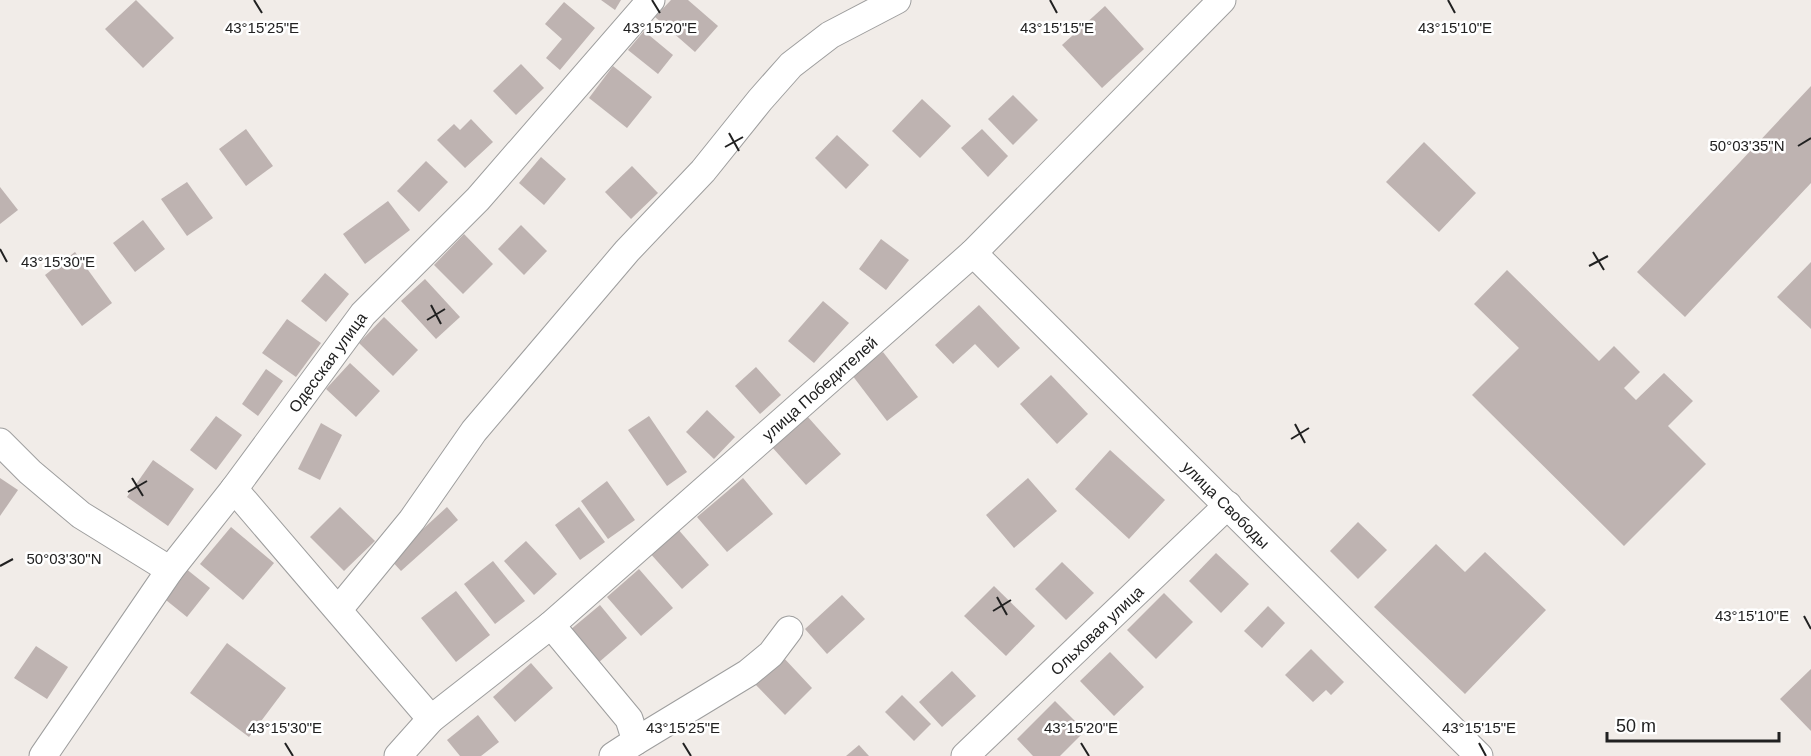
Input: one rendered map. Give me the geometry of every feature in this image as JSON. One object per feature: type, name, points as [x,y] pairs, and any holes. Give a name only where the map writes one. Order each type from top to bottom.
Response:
[{"type":"street","name":"Одесская улица","points":[[43,756],[170,570],[234,489],[363,314],[478,199],[651,0]]},
{"type":"street","points":[[339,609],[412,520],[474,431],[627,251],[703,171],[791,65],[830,35],[897,0]]},
{"type":"street","name":"улица Победителей","points":[[398,756],[430,719],[551,625],[973,253],[1222,0]]},
{"type":"street","name":"улица Свободы","points":[[973,253],[1476,755]]},
{"type":"street","points":[[0,442],[30,472],[81,515],[170,570]]},
{"type":"street","points":[[234,489],[339,609],[430,719]]},
{"type":"street","name":"Ольховая улица","points":[[965,756],[1228,505]]},
{"type":"street","points":[[551,625],[629,719],[636,741]]},
{"type":"street","points":[[613,756],[748,673],[771,654],[789,630]]},
{"type":"building","points":[[136,0],[174,38],[143,68],[105,29]]},
{"type":"building","points":[[601,0],[621,0],[615,10]]},
{"type":"building","points":[[671,0],[688,0],[718,26],[695,52],[655,17]]},
{"type":"building","points":[[564,2],[595,28],[560,70],[546,58],[562,39],[545,24]]},
{"type":"building","points":[[1105,6],[1144,49],[1102,88],[1062,45]]},
{"type":"building","points":[[644,31],[673,55],[658,74],[628,50]]},
{"type":"building","points":[[521,64],[544,88],[516,115],[493,91]]},
{"type":"building","points":[[613,66],[652,97],[627,128],[589,98]]},
{"type":"building","points":[[1811,86],[1811,183],[1685,317],[1637,272]]},
{"type":"building","points":[[1013,95],[1038,120],[1013,145],[988,119]]},
{"type":"building","points":[[922,99],[951,126],[920,158],[892,131]]},
{"type":"building","points":[[471,119],[493,142],[465,168],[437,140],[454,124],[460,130]]},
{"type":"building","points":[[246,129],[273,166],[246,186],[219,149]]},
{"type":"building","points":[[982,129],[1008,156],[988,177],[961,148]]},
{"type":"building","points":[[837,135],[869,165],[846,189],[815,158]]},
{"type":"building","points":[[1424,142],[1476,193],[1439,232],[1386,182]]},
{"type":"building","points":[[541,157],[566,179],[544,205],[519,183]]},
{"type":"building","points":[[426,161],[448,182],[419,212],[397,191]]},
{"type":"building","points":[[632,166],[658,193],[631,219],[605,192]]},
{"type":"building","points":[[187,182],[213,218],[187,236],[161,199]]},
{"type":"building","points":[[0,187],[18,210],[0,224]]},
{"type":"building","points":[[388,201],[410,230],[365,264],[343,234]]},
{"type":"building","points":[[143,220],[165,249],[135,272],[113,243]]},
{"type":"building","points":[[521,225],[547,251],[524,275],[498,249]]},
{"type":"building","points":[[464,234],[493,264],[463,294],[434,265]]},
{"type":"building","points":[[881,239],[909,260],[886,290],[859,269]]},
{"type":"building","points":[[75,252],[112,303],[82,326],[45,275]]},
{"type":"building","points":[[1811,262],[1811,329],[1777,297]]},
{"type":"building","points":[[1507,270],[1599,361],[1614,346],[1640,372],[1624,388],[1636,400],[1664,373],[1693,401],[1668,426],[1706,464],[1624,546],[1472,395],[1519,348],[1474,304]]},
{"type":"building","points":[[325,273],[349,294],[326,322],[301,301]]},
{"type":"building","points":[[425,279],[460,317],[436,339],[401,301]]},
{"type":"building","points":[[823,301],[849,323],[814,363],[788,341]]},
{"type":"building","points":[[979,305],[1020,348],[998,368],[975,344],[953,364],[935,345]]},
{"type":"building","points":[[384,317],[418,350],[393,376],[359,343]]},
{"type":"building","points":[[287,319],[321,343],[296,377],[262,353]]},
{"type":"building","points":[[883,352],[918,397],[887,421],[852,375]]},
{"type":"building","points":[[350,363],[380,391],[356,417],[326,389]]},
{"type":"building","points":[[756,367],[781,395],[760,414],[735,386]]},
{"type":"building","points":[[266,369],[283,381],[258,416],[242,404]]},
{"type":"building","points":[[1051,375],[1088,414],[1057,444],[1020,404]]},
{"type":"building","points":[[707,410],[735,437],[714,459],[686,432]]},
{"type":"building","points":[[216,416],[242,435],[216,470],[190,450]]},
{"type":"building","points":[[649,416],[687,472],[667,486],[628,430]]},
{"type":"building","points":[[807,416],[841,454],[806,485],[772,447]]},
{"type":"building","points":[[321,423],[342,435],[320,480],[298,469]]},
{"type":"building","points":[[1110,450],[1165,500],[1129,539],[1075,489]]},
{"type":"building","points":[[153,460],[194,489],[168,526],[127,497]]},
{"type":"building","points":[[0,478],[18,490],[0,516]]},
{"type":"building","points":[[743,478],[773,514],[727,552],[697,517]]},
{"type":"building","points":[[1028,478],[1057,511],[1014,548],[986,515]]},
{"type":"building","points":[[607,481],[635,520],[608,539],[581,501]]},
{"type":"building","points":[[340,507],[375,541],[344,571],[310,537]]},
{"type":"building","points":[[447,507],[458,520],[401,571],[390,559]]},
{"type":"building","points":[[579,507],[605,542],[580,560],[555,525]]},
{"type":"building","points":[[1358,522],[1387,550],[1358,579],[1330,551]]},
{"type":"building","points":[[231,527],[274,563],[243,600],[200,564]]},
{"type":"building","points":[[677,528],[709,565],[682,589],[649,552]]},
{"type":"building","points":[[526,541],[557,574],[534,595],[504,561]]},
{"type":"building","points":[[1436,544],[1465,572],[1485,552],[1546,610],[1465,694],[1374,607]]},
{"type":"building","points":[[1216,553],[1249,584],[1221,613],[1189,581]]},
{"type":"building","points":[[493,561],[525,601],[495,624],[464,584]]},
{"type":"building","points":[[1062,562],[1094,593],[1066,620],[1035,589]]},
{"type":"building","points":[[185,568],[210,588],[187,617],[161,596]]},
{"type":"building","points":[[639,569],[673,608],[641,636],[607,597]]},
{"type":"building","points":[[994,586],[1035,626],[1006,656],[964,616]]},
{"type":"building","points":[[456,591],[490,635],[456,662],[421,618]]},
{"type":"building","points":[[1164,593],[1193,622],[1156,659],[1127,630]]},
{"type":"building","points":[[842,595],[865,619],[827,654],[805,629]]},
{"type":"building","points":[[600,605],[627,638],[598,663],[570,630]]},
{"type":"building","points":[[1268,606],[1285,623],[1262,648],[1244,631]]},
{"type":"building","points":[[227,643],[286,688],[249,737],[190,693]]},
{"type":"building","points":[[36,646],[68,667],[47,699],[14,678]]},
{"type":"building","points":[[1311,649],[1344,682],[1331,695],[1326,690],[1313,702],[1285,675]]},
{"type":"building","points":[[1110,652],[1144,687],[1114,716],[1080,681]]},
{"type":"building","points":[[782,656],[812,688],[785,715],[754,683]]},
{"type":"building","points":[[531,663],[553,688],[515,722],[493,697]]},
{"type":"building","points":[[1811,669],[1811,731],[1780,699]]},
{"type":"building","points":[[952,671],[976,696],[942,727],[919,702]]},
{"type":"building","points":[[902,695],[931,724],[914,741],[885,712]]},
{"type":"building","points":[[1055,701],[1085,731],[1060,756],[1033,756],[1017,739]]},
{"type":"building","points":[[478,715],[499,742],[481,756],[460,756],[447,740]]},
{"type":"building","points":[[859,745],[869,756],[846,756]]}]
